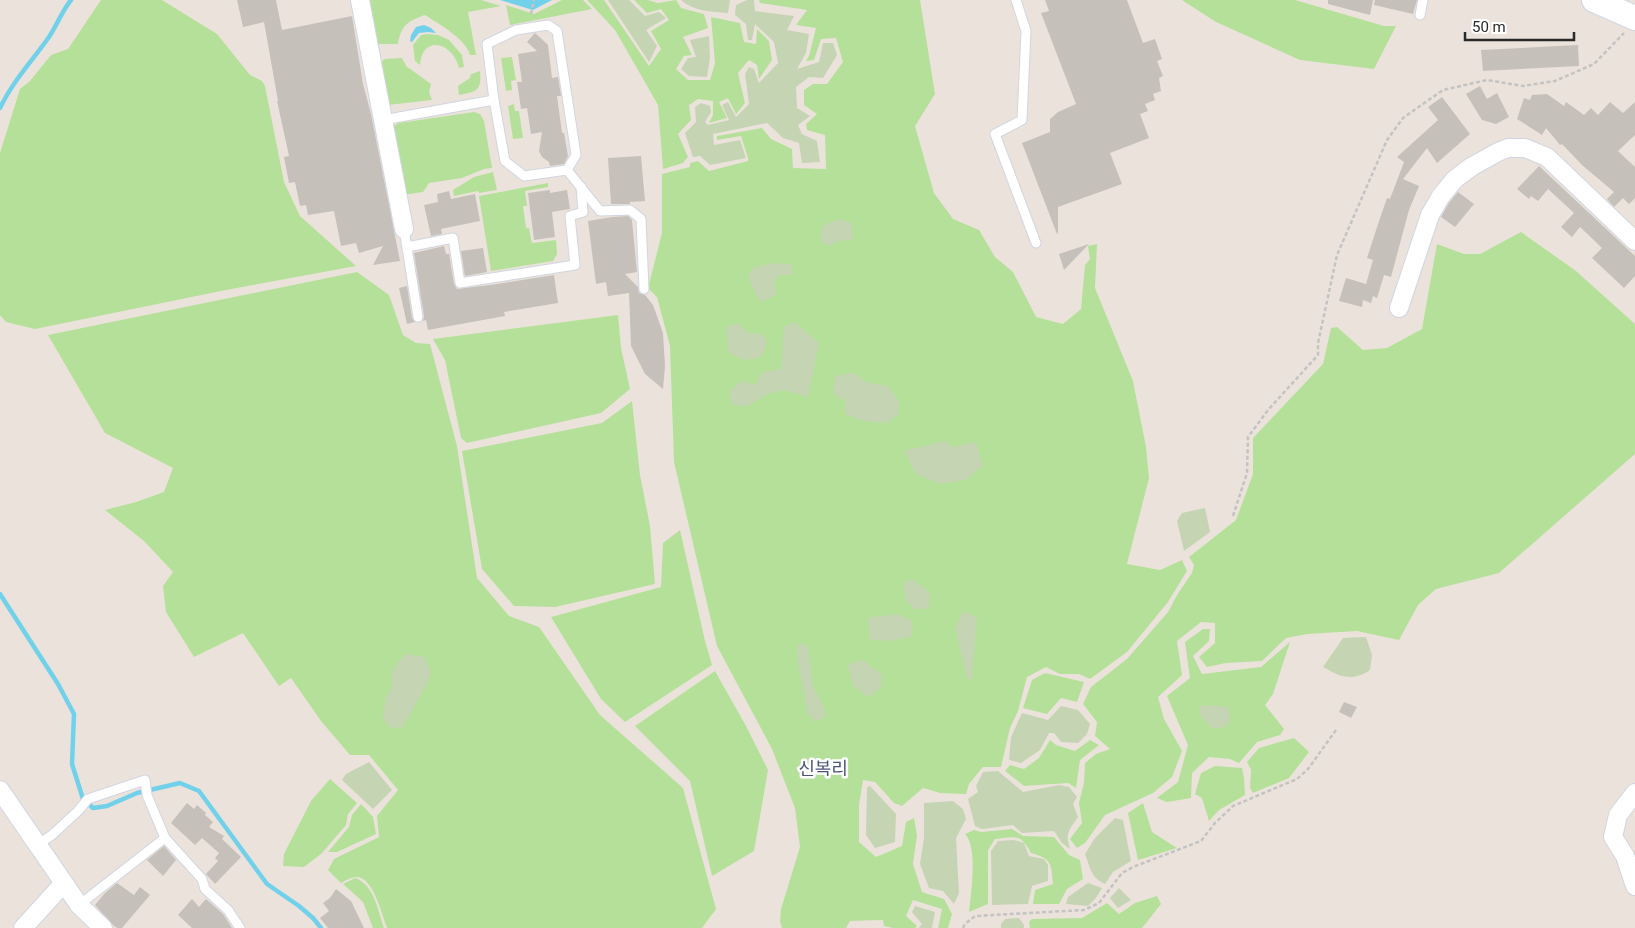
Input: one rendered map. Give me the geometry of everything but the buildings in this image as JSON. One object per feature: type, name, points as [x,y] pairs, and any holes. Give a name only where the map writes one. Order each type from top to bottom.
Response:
[{"type":"street","points":[[360,0],[404,228]]},
{"type":"street","points":[[1594,0],[1632,23]]},
{"type":"street","points":[[1399,308],[1430,215],[1441,196],[1455,179],[1471,167],[1508,148],[1525,148],[1548,156],[1635,240]]},
{"type":"street","points":[[0,790],[63,884],[79,905],[103,928]]},
{"type":"street","points":[[1635,793],[1618,815],[1613,837],[1625,856],[1635,886]]},
{"type":"street","points":[[23,928],[63,884]]},
{"type":"lane","points":[[1016,0],[1026,31],[1022,120],[995,134],[1036,243]]},
{"type":"lane","points":[[1420,15],[1424,0]]},
{"type":"lane","points":[[548,25],[557,31],[576,155],[568,170],[524,176],[505,161],[494,100],[487,44],[516,30],[548,25]]},
{"type":"lane","points":[[384,120],[494,100]]},
{"type":"lane","points":[[568,170],[600,211],[630,210],[641,219],[644,289]]},
{"type":"lane","points":[[407,247],[453,238],[460,283],[575,265],[570,216],[583,212],[581,187]]},
{"type":"lane","points":[[404,228],[418,316]]},
{"type":"lane","points":[[37,845],[52,835],[88,799],[145,780],[146,795],[164,838],[202,879],[205,889],[228,910],[240,928]]},
{"type":"lane","points":[[79,905],[164,838]]},
{"type":"path","points":[[531,14],[534,0]]},
{"type":"path","points":[[1233,516],[1247,473],[1248,437],[1268,410],[1318,355],[1318,343],[1337,255],[1387,140],[1403,118],[1443,90],[1487,80],[1523,86],[1555,81],[1594,64],[1632,23]]},
{"type":"path","points":[[964,928],[965,924],[975,916],[1084,910],[1099,904],[1122,873],[1201,841],[1215,823],[1233,806],[1297,779],[1308,769],[1336,730]]},
{"type":"green space","points":[[101,0],[162,0],[217,34],[250,75],[262,81],[265,86],[284,182],[300,216],[356,266],[35,329],[6,322],[0,315],[0,153],[20,89],[30,81],[51,55],[68,49]]},
{"type":"green space","points":[[370,0],[481,0],[501,6],[468,12],[476,55],[470,55],[458,38],[425,15],[414,19],[403,28],[398,44],[377,44]]},
{"type":"green space","points":[[562,0],[583,0],[592,9],[510,25],[506,5],[534,14]]},
{"type":"green space","points":[[587,0],[604,0],[649,66],[661,49],[651,31],[669,20],[661,9],[647,13],[634,0],[648,0],[658,3],[676,0],[681,8],[704,14],[708,28],[683,37],[692,55],[684,56],[676,69],[688,80],[710,80],[715,63],[711,17],[740,23],[744,42],[756,44],[757,29],[769,41],[772,60],[759,79],[757,65],[749,60],[738,73],[745,103],[736,114],[728,98],[719,102],[727,118],[709,123],[713,115],[713,101],[698,99],[689,105],[691,120],[678,134],[688,157],[683,163],[663,169],[658,105],[615,30]]},
{"type":"green space","points":[[608,0],[629,0],[645,16],[659,12],[666,18],[646,30],[657,46],[649,62]]},
{"type":"green space","points":[[681,0],[730,0],[728,13],[697,9]]},
{"type":"green space","points":[[747,0],[754,0],[755,11],[794,16],[787,30],[809,34],[806,53],[797,69],[819,62],[823,43],[833,43],[837,55],[823,78],[809,77],[796,87],[797,108],[810,116],[798,125],[802,134],[817,141],[820,162],[802,163],[799,143],[783,138],[767,123],[713,134],[714,145],[740,140],[746,158],[710,165],[700,156],[693,157],[685,133],[696,122],[695,107],[701,103],[710,106],[711,112],[705,122],[708,125],[729,120],[722,105],[728,102],[736,117],[749,104],[745,74],[749,67],[754,69],[759,83],[778,63],[774,42],[755,24],[752,40],[748,40],[746,24],[735,15],[736,5]]},
{"type":"green space","points":[[759,0],[920,0],[935,94],[915,126],[934,193],[953,219],[979,230],[995,257],[1013,272],[1036,317],[1063,324],[1081,309],[1085,265],[1090,259],[1088,246],[1097,244],[1095,288],[1133,381],[1146,447],[1149,478],[1127,564],[1160,570],[1182,560],[1187,571],[1168,602],[1127,652],[1090,679],[1079,674],[1060,674],[1046,667],[1027,677],[1018,711],[1010,728],[1001,767],[983,767],[969,784],[966,794],[940,793],[923,788],[902,806],[894,803],[875,782],[863,780],[859,805],[859,842],[876,857],[902,846],[906,822],[914,818],[917,835],[913,864],[922,892],[944,899],[952,914],[948,928],[938,928],[942,909],[913,900],[906,916],[917,926],[915,928],[884,926],[883,920],[850,921],[846,928],[782,928],[780,921],[781,909],[800,847],[795,808],[772,749],[717,646],[674,462],[670,346],[657,297],[648,288],[662,233],[662,174],[690,167],[690,163],[698,161],[709,171],[748,161],[741,136],[717,140],[717,136],[762,128],[771,139],[792,149],[793,168],[826,169],[825,135],[807,130],[806,124],[817,114],[804,105],[804,90],[813,84],[827,84],[843,62],[836,38],[821,39],[814,60],[806,61],[816,28],[796,25],[807,10],[760,3]]},
{"type":"green space","points":[[1182,0],[1295,0],[1384,26],[1396,26],[1374,69],[1300,60],[1216,22]]},
{"type":"green space","points":[[421,35],[438,35],[449,40],[462,55],[464,67],[459,68],[451,52],[445,47],[438,45],[432,45],[426,49],[422,55],[420,65],[415,61],[413,45]]},
{"type":"green space","points":[[709,36],[710,58],[707,77],[689,76],[681,69],[688,58],[696,57],[690,40]]},
{"type":"green space","points":[[512,57],[516,80],[511,81],[512,90],[506,91],[501,58]]},
{"type":"green space","points":[[402,58],[406,66],[431,84],[429,92],[432,100],[388,105],[380,63],[385,59]]},
{"type":"green space","points":[[480,71],[480,82],[477,89],[470,93],[459,95],[458,86],[470,78],[471,74]]},
{"type":"green space","points":[[514,104],[515,111],[519,111],[523,138],[513,139],[508,106]]},
{"type":"green space","points":[[474,112],[480,114],[484,121],[492,168],[484,169],[462,178],[429,183],[423,192],[402,195],[391,127],[399,123]]},
{"type":"green space","points":[[493,172],[497,190],[479,193],[478,191],[454,196],[453,190],[474,177]]},
{"type":"green space","points":[[548,183],[548,187],[525,191],[527,206],[523,206],[526,228],[529,228],[532,243],[556,240],[557,254],[553,261],[491,271],[479,196]]},
{"type":"green space","points":[[840,219],[851,223],[854,240],[839,241],[828,246],[821,241],[822,226]]},
{"type":"green space","points":[[1521,232],[1576,271],[1635,324],[1635,454],[1499,573],[1436,589],[1418,605],[1399,640],[1357,631],[1307,634],[1286,638],[1262,661],[1226,663],[1207,667],[1199,657],[1215,643],[1215,623],[1201,622],[1177,641],[1182,675],[1158,697],[1164,719],[1182,751],[1172,777],[1153,793],[1105,815],[1085,843],[1077,848],[1070,839],[1082,823],[1079,803],[1084,783],[1085,763],[1096,754],[1110,749],[1095,736],[1097,722],[1083,704],[1091,687],[1127,659],[1168,612],[1192,573],[1194,565],[1189,557],[1236,520],[1253,474],[1253,438],[1323,364],[1331,328],[1337,327],[1363,350],[1387,348],[1422,329],[1437,244],[1464,254],[1480,254]]},
{"type":"green space","points":[[776,263],[791,264],[793,275],[778,275],[774,285],[777,294],[762,302],[756,295],[748,275],[755,267]]},
{"type":"green space","points":[[357,272],[389,295],[403,335],[416,343],[430,344],[457,446],[477,578],[509,616],[539,627],[600,715],[683,788],[716,909],[702,928],[387,928],[372,889],[362,878],[350,878],[341,883],[328,870],[334,859],[379,837],[377,816],[398,790],[369,755],[350,755],[321,721],[291,678],[279,686],[243,633],[194,657],[166,612],[163,586],[173,572],[144,541],[105,510],[164,492],[173,468],[105,433],[48,335]]},
{"type":"green space","points":[[618,315],[621,348],[630,389],[601,413],[467,443],[461,438],[445,360],[433,339]]},
{"type":"green space","points":[[795,322],[819,343],[808,397],[784,390],[768,394],[747,406],[732,405],[729,392],[741,381],[755,385],[762,372],[781,369],[784,327]]},
{"type":"green space","points":[[737,323],[749,333],[762,334],[767,341],[762,356],[744,359],[728,352],[726,327]]},
{"type":"green space","points":[[854,373],[866,382],[888,386],[899,401],[898,415],[886,423],[863,421],[845,414],[845,401],[833,393],[835,376]]},
{"type":"green space","points":[[632,401],[640,475],[650,526],[655,584],[555,607],[514,606],[482,569],[462,451],[602,423]]},
{"type":"green space","points":[[945,441],[952,447],[976,442],[983,465],[966,480],[940,484],[916,474],[904,451]]},
{"type":"green space","points":[[1205,508],[1210,532],[1184,551],[1177,521],[1182,513]]},
{"type":"green space","points":[[680,530],[712,665],[625,722],[601,699],[551,617],[661,587],[663,543]]},
{"type":"green space","points":[[912,579],[930,593],[929,609],[915,609],[905,600],[904,582]]},
{"type":"green space","points":[[963,611],[977,618],[972,679],[967,679],[955,629]]},
{"type":"green space","points":[[897,614],[913,621],[912,636],[890,641],[870,640],[868,618]]},
{"type":"green space","points":[[1203,629],[1210,629],[1209,641],[1193,656],[1202,674],[1261,667],[1290,642],[1273,694],[1265,705],[1284,729],[1280,735],[1257,742],[1239,763],[1230,759],[1209,757],[1192,773],[1191,798],[1167,802],[1157,798],[1178,782],[1188,745],[1167,696],[1190,678],[1185,642]]},
{"type":"green space","points":[[1366,637],[1372,655],[1370,670],[1364,674],[1346,677],[1323,667],[1343,638]]},
{"type":"green space","points":[[800,643],[808,646],[813,686],[822,703],[826,717],[815,722],[807,713],[796,649]]},
{"type":"green space","points":[[405,654],[424,656],[431,672],[428,682],[403,727],[390,728],[383,718],[386,697],[391,690],[393,669]]},
{"type":"green space","points":[[863,660],[882,675],[881,688],[868,697],[853,686],[848,664]]},
{"type":"green space","points":[[715,671],[768,770],[754,851],[712,876],[690,781],[635,726]]},
{"type":"green space","points":[[1045,673],[1084,682],[1077,702],[1061,698],[1047,714],[1023,708],[1032,680]]},
{"type":"green space","points":[[1201,705],[1229,707],[1230,722],[1223,728],[1212,728],[1199,714]]},
{"type":"green space","points":[[1061,706],[1078,710],[1090,724],[1087,734],[1078,743],[1061,742],[1054,733],[1049,733],[1040,750],[1021,763],[1009,760],[1011,737],[1022,713],[1048,720]]},
{"type":"green space","points":[[1294,738],[1309,752],[1289,778],[1253,793],[1250,788],[1251,770],[1247,762],[1259,748]]},
{"type":"green space","points":[[1050,740],[1056,745],[1075,751],[1090,740],[1099,745],[1080,760],[1076,788],[1068,783],[1024,786],[1005,771],[1010,765],[1024,769],[1039,758]]},
{"type":"green space","points":[[369,762],[392,790],[373,809],[342,780],[346,774]]},
{"type":"green space","points":[[1215,766],[1242,768],[1245,795],[1219,810],[1209,821],[1202,798],[1195,794],[1201,773]]},
{"type":"green space","points":[[998,771],[1023,792],[1059,785],[1069,787],[1077,797],[1073,804],[1078,817],[1069,832],[1070,849],[1062,843],[1054,831],[1022,833],[1013,825],[982,829],[975,826],[968,799],[978,792],[976,786],[983,772]]},
{"type":"green space","points":[[330,779],[357,803],[348,814],[346,825],[322,853],[304,867],[283,866],[284,854],[311,801]]},
{"type":"green space","points":[[870,786],[896,814],[895,842],[875,848],[866,835],[867,787]]},
{"type":"green space","points":[[953,801],[963,809],[966,819],[956,838],[959,893],[954,904],[943,891],[929,888],[920,864],[924,838],[924,803]]},
{"type":"green space","points":[[1143,803],[1152,832],[1177,848],[1138,860],[1128,813]]},
{"type":"green space","points":[[361,804],[373,817],[376,834],[337,852],[328,852],[349,827],[352,815]]},
{"type":"green space","points":[[1115,818],[1123,820],[1131,861],[1113,872],[1105,884],[1100,882],[1094,875],[1085,854],[1095,838]]},
{"type":"green space","points":[[1012,829],[1023,836],[1054,837],[1069,855],[1080,860],[1083,879],[1067,889],[1059,904],[1033,904],[1035,890],[1053,884],[1049,863],[1043,857],[1031,853],[1020,839],[1013,837],[995,839],[988,850],[988,904],[969,912],[973,859],[969,840],[965,834],[974,830],[981,832]]},
{"type":"green space","points":[[1014,840],[1024,843],[1029,856],[1044,859],[1048,865],[1048,881],[1032,886],[1028,904],[992,905],[991,851],[998,841]]},
{"type":"green space","points":[[355,878],[367,886],[371,892],[384,928],[373,928],[363,902],[343,884]]},
{"type":"green space","points":[[1088,883],[1102,888],[1088,906],[1066,904],[1068,897]]},
{"type":"green space","points":[[1119,888],[1131,900],[1118,908],[1110,898]]},
{"type":"green space","points":[[1157,896],[1161,904],[1142,928],[1030,928],[1029,922],[1032,919],[1082,918],[1107,903],[1119,914],[1135,903]]},
{"type":"green space","points":[[915,906],[935,912],[932,928],[919,928],[922,924],[912,912]]},
{"type":"green space","points":[[1019,918],[1024,928],[1001,928],[1001,924],[1005,919]]},
{"type":"water","points":[[500,0],[552,0],[533,10]]},
{"type":"water","points":[[424,25],[436,33],[419,33],[412,42],[410,41],[416,27]]},
{"type":"waterway","points":[[0,108],[17,80],[49,37],[71,0]]},
{"type":"waterway","points":[[0,594],[58,684],[74,714],[72,764],[83,799],[93,808],[107,806],[137,793],[180,783],[199,791],[267,884],[299,906],[321,928]]},
{"type":"district","name":"신복리","points":[[823,768]]}]
